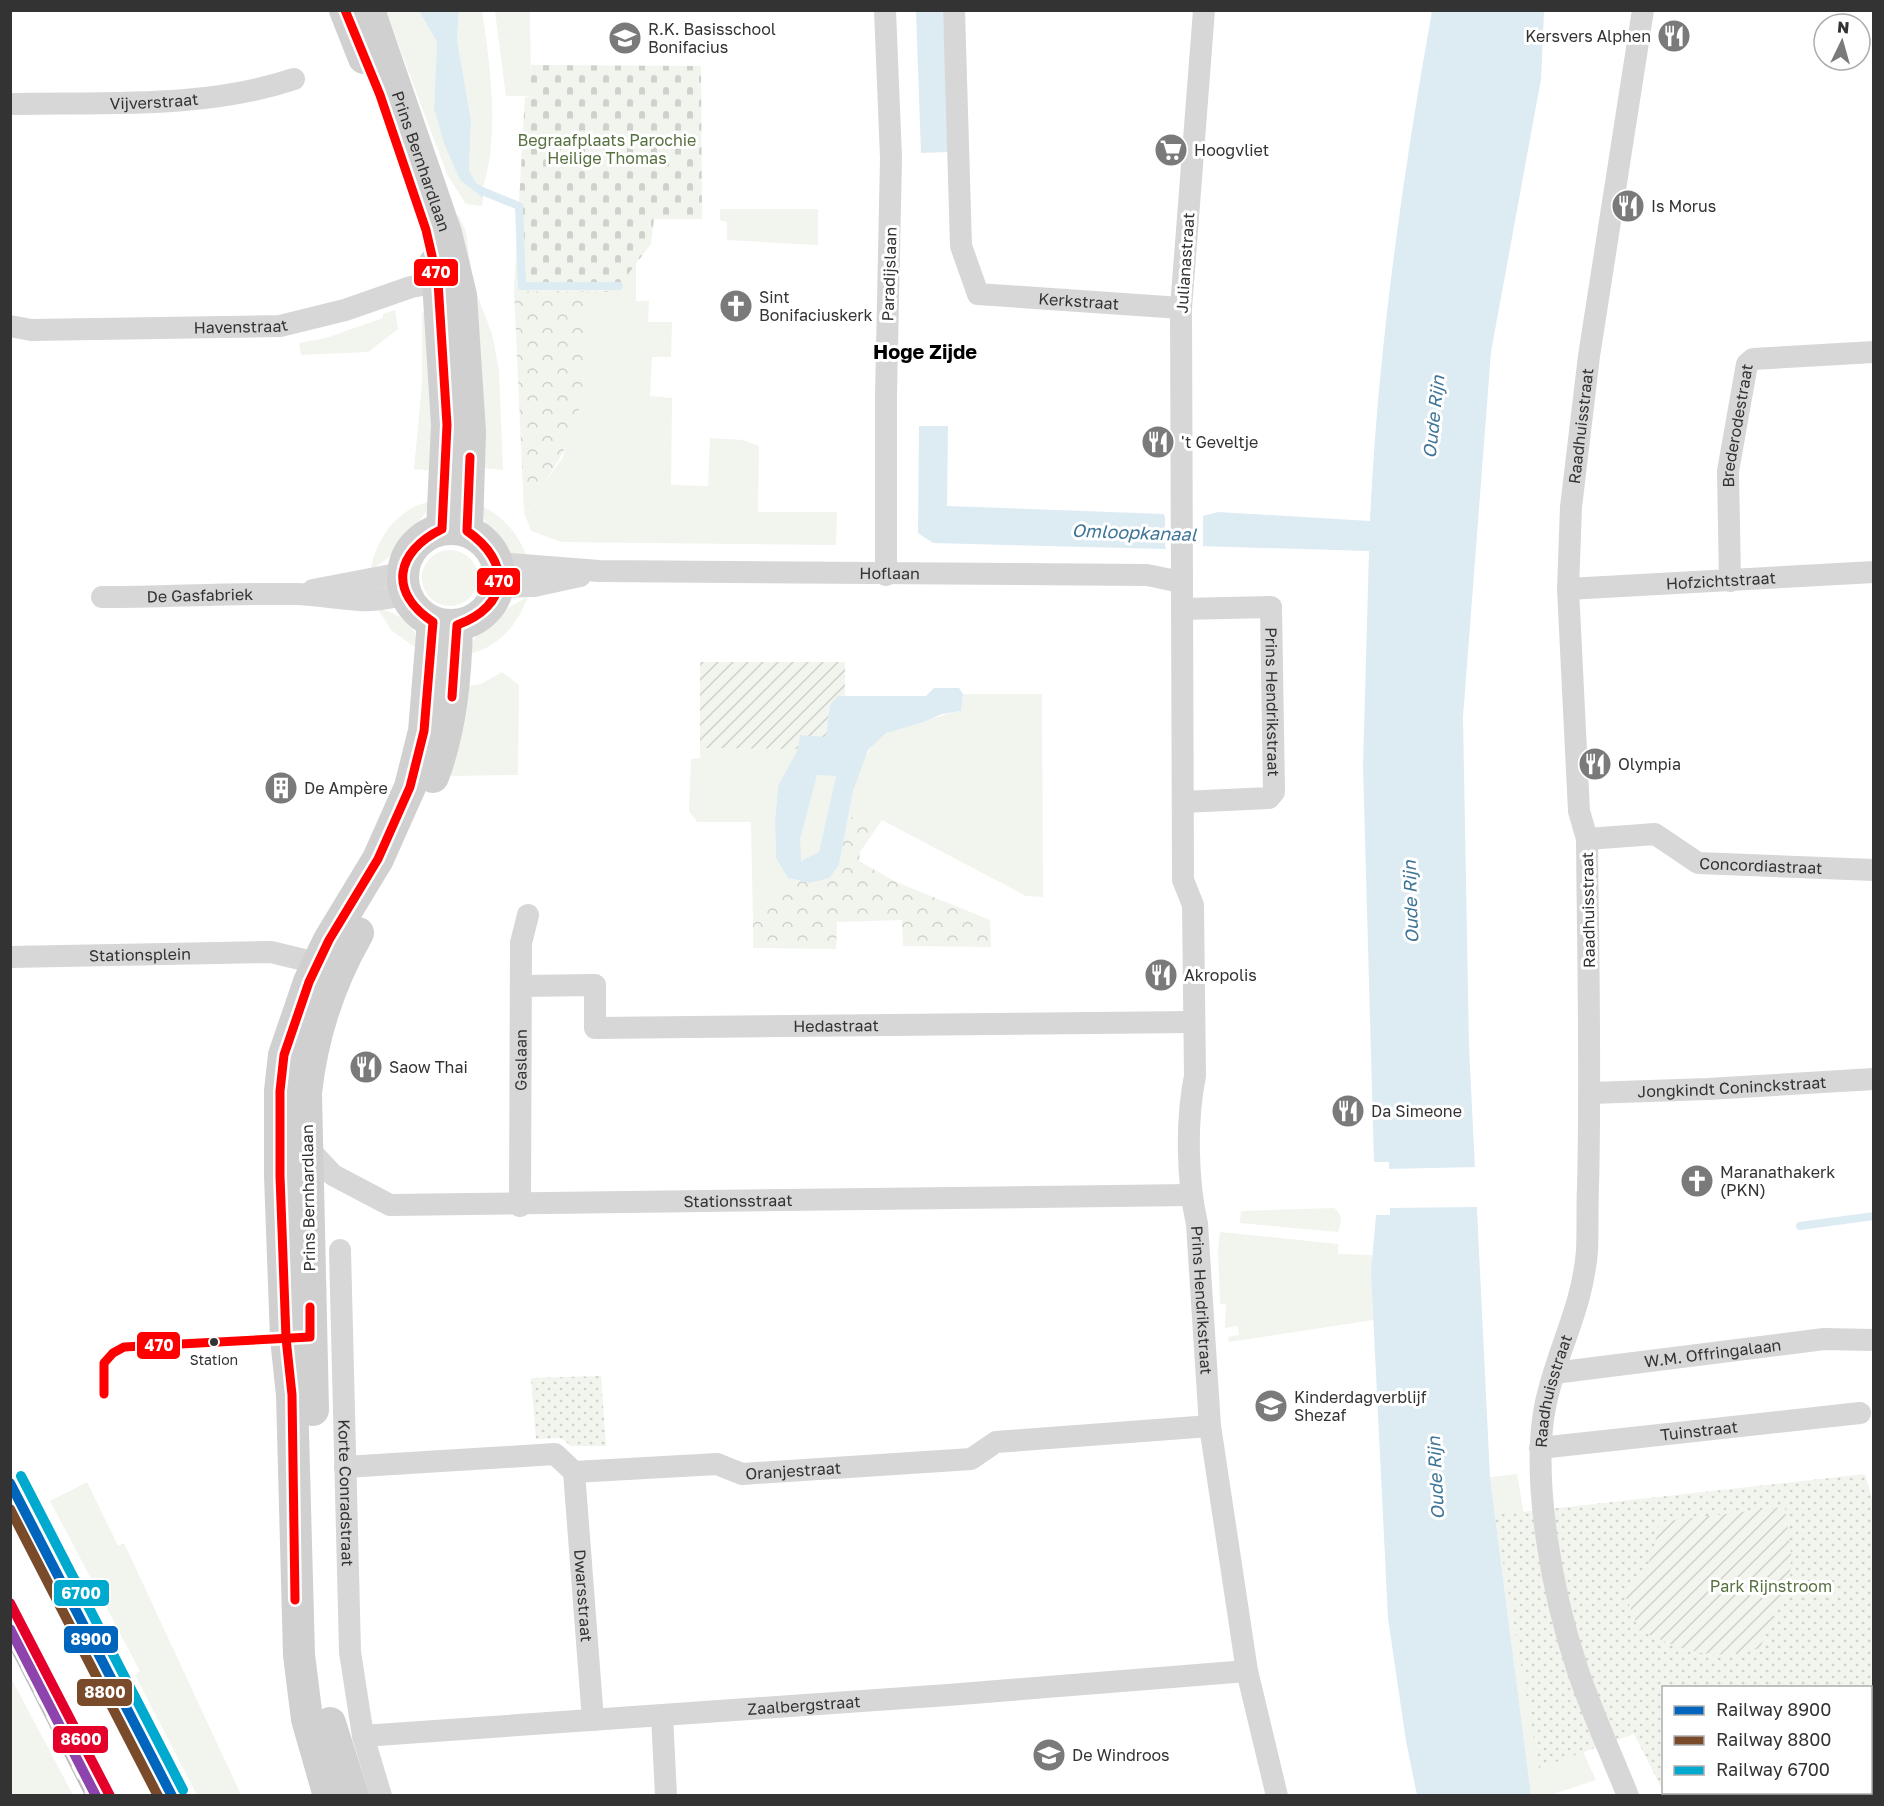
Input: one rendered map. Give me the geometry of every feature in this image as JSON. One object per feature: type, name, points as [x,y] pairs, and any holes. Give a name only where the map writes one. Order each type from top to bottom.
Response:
[{"type":"main road","name":"Prins Bernhardlaan","points":[[345,10],[380,95],[426,230],[450,288]]},
{"type":"main road","name":"Prins Bernhardlaan","points":[[369,10],[446,233],[450,288],[447,425],[454,530]]},
{"type":"main road","points":[[454,530],[486,543],[498,575],[495,597],[484,613],[467,623],[445,624],[416,610],[404,583],[408,553],[415,545],[423,538],[454,530]]},
{"type":"main road","name":"Prins Bernhardlaan","points":[[329,1796],[307,1719],[298,1655],[292,1395],[286,1338],[280,1176],[280,1091],[284,1056],[302,1000],[329,966],[410,787],[424,731],[445,624]]},
{"type":"main road","name":"Prins Bernhardlaan","points":[[329,966],[319,1026],[309,1061],[306,1146],[317,1615],[326,1711],[353,1796]]},
{"type":"street","name":"Paradijslaan","points":[[885,10],[891,158],[886,396],[886,574]]},
{"type":"street","name":"Kerkstraat","points":[[954,10],[962,246],[978,294],[1181,308]]},
{"type":"street","name":"Julianastraat","points":[[1181,551],[1181,308],[1204,10]]},
{"type":"street","name":"Raadhuisstraat","points":[[1628,1796],[1577,1667],[1555,1578],[1542,1502],[1540,1448],[1545,1407],[1584,1281],[1591,1093],[1587,839],[1579,811],[1568,589],[1571,507],[1588,368],[1643,10]]},
{"type":"street","name":"Vijverstraat","points":[[10,104],[195,100],[257,91],[294,79]]},
{"type":"street","name":"Havenstraat","points":[[21,328],[280,326],[345,310],[411,287],[450,288]]},
{"type":"street","name":"Brederodestraat","points":[[1730,581],[1728,471],[1747,364],[1753,359],[1874,352]]},
{"type":"street","name":"Prins Hendrikstraat","points":[[1181,551],[1183,880],[1193,914],[1194,1022],[1190,1195],[1197,1224],[1210,1426],[1246,1671],[1277,1796]]},
{"type":"street","name":"Hoflaan","points":[[498,575],[534,586],[599,571],[1147,574],[1180,582]]},
{"type":"street","name":"Hofzichtstraat","points":[[1568,589],[1874,572]]},
{"type":"street","name":"De Gasfabriek","points":[[102,597],[298,594],[404,583]]},
{"type":"street","name":"Prins Hendrikstraat","points":[[1182,609],[1271,607],[1274,792],[1269,798],[1183,802]]},
{"type":"street","name":"Concordiastraat","points":[[1587,839],[1655,834],[1698,863],[1874,870]]},
{"type":"street","name":"Gaslaan","points":[[520,1206],[521,943],[528,915]]},
{"type":"street","name":"Stationsplein","points":[[10,957],[271,952],[329,966]]},
{"type":"street","name":"Hedastraat","points":[[521,986],[595,985],[595,1028],[1194,1022]]},
{"type":"street","name":"Jongkindt Coninckstraat","points":[[1591,1093],[1874,1079]]},
{"type":"street","name":"Stationsstraat","points":[[306,1146],[333,1175],[390,1205],[520,1206],[1190,1195]]},
{"type":"street","name":"Korte Conradstraat","points":[[340,1250],[350,1652],[363,1736],[381,1796]]},
{"type":"street","name":"W.M. Offringalaan","points":[[1554,1373],[1824,1339],[1874,1340]]},
{"type":"street","name":"Tuinstraat","points":[[1540,1448],[1860,1413]]},
{"type":"street","name":"Oranjestraat","points":[[574,1472],[717,1464],[742,1474],[971,1459],[996,1442],[1210,1426]]},
{"type":"street","points":[[345,1467],[555,1454],[574,1472]]},
{"type":"street","name":"Dwarsstraat","points":[[574,1472],[593,1720]]},
{"type":"street","name":"Zaalbergstraat","points":[[363,1736],[1246,1671]]},
{"type":"street","points":[[662,1715],[666,1796]]},
{"type":"green space","points":[[386,11],[419,11],[437,42],[434,108],[460,180],[483,198],[482,206],[466,204],[447,174]]},
{"type":"green space","points":[[459,11],[482,11],[485,31],[492,99],[492,123],[488,167],[483,187],[476,183],[469,170],[471,120],[457,40]]},
{"type":"green space","points":[[495,11],[530,11],[531,96],[506,96]]},
{"type":"green space","name":"Begraafplaats Parochie Heilige Thomas","points":[[531,65],[701,66],[702,219],[654,219],[651,244],[619,286],[619,292],[514,291],[525,97],[531,96]]},
{"type":"green space","points":[[720,209],[818,209],[818,245],[727,240],[727,222],[720,220]]},
{"type":"green space","points":[[459,216],[466,232],[473,284],[492,334],[499,371],[503,470],[481,468],[446,220]]},
{"type":"green space","points":[[636,263],[636,301],[649,301],[648,322],[672,322],[671,357],[652,357],[650,396],[672,398],[671,485],[708,486],[710,438],[743,440],[759,446],[758,512],[837,512],[836,545],[562,542],[531,531],[524,512],[563,457],[583,384],[584,327],[588,309],[618,292],[619,286]]},
{"type":"green space","points":[[514,291],[619,292],[588,309],[584,337],[581,402],[576,420],[555,467],[524,512]]},
{"type":"green space","points":[[395,310],[398,329],[368,352],[301,355],[299,343],[326,338],[383,318],[383,314]]},
{"type":"green space","points":[[422,312],[432,320],[436,471],[414,469],[422,383]]},
{"type":"green space","points":[[432,501],[414,529],[395,550],[371,568],[385,534],[400,516],[420,504]]},
{"type":"green space","points":[[480,505],[497,515],[510,527],[528,559],[507,554],[486,524]]},
{"type":"green space","points":[[450,550],[461,552],[470,558],[476,567],[478,578],[476,589],[470,598],[461,604],[450,606],[439,604],[430,598],[424,589],[422,578],[424,567],[430,558],[439,552]]},
{"type":"green space","points":[[528,597],[518,618],[504,635],[488,647],[466,655],[483,628],[509,607]]},
{"type":"green space","points":[[378,609],[407,622],[416,635],[419,650],[391,630]]},
{"type":"green space","points":[[700,662],[845,662],[845,697],[838,697],[830,705],[826,738],[800,735],[798,749],[700,748]]},
{"type":"green space","points":[[502,672],[519,685],[518,775],[451,776],[447,756],[463,687],[481,684]]},
{"type":"green space","points":[[963,694],[1042,694],[1043,897],[1026,896],[882,820],[848,817],[859,771],[876,741],[893,730],[961,711]]},
{"type":"green space","points":[[700,748],[798,749],[778,786],[775,820],[776,858],[788,878],[773,903],[753,918],[751,822],[697,822],[689,811],[691,759],[700,758]]},
{"type":"green space","points":[[817,774],[836,776],[819,853],[800,861],[800,840]]},
{"type":"green space","points":[[848,817],[882,820],[860,852],[859,861],[896,882],[990,920],[991,947],[903,946],[902,920],[837,922],[836,949],[753,948],[753,918],[773,903],[788,878],[810,883],[839,865]]},
{"type":"green space","points":[[1334,1208],[1341,1219],[1338,1232],[1240,1223],[1241,1211]]},
{"type":"green space","points":[[1220,1232],[1338,1244],[1338,1254],[1372,1255],[1373,1320],[1229,1342],[1228,1337],[1239,1335],[1238,1326],[1225,1328],[1226,1304],[1220,1304],[1218,1249]]},
{"type":"green space","points":[[601,1376],[606,1446],[571,1446],[561,1438],[536,1439],[531,1378]]},
{"type":"green space","points":[[1517,1474],[1538,1591],[1556,1669],[1580,1744],[1596,1780],[1550,1795],[1531,1795],[1490,1477]]},
{"type":"green space","name":"Park Rijnstroom","points":[[1865,1474],[1874,1506],[1873,1795],[1665,1796],[1664,1794],[1872,1794],[1872,1686],[1662,1686],[1662,1789],[1634,1734],[1539,1768],[1495,1515]]},
{"type":"green space","points":[[87,1482],[118,1546],[124,1543],[241,1795],[197,1795],[135,1675],[140,1671],[50,1501]]},
{"type":"green space","points":[[1785,1507],[1791,1554],[1790,1577],[1760,1648],[1727,1654],[1698,1652],[1639,1630],[1625,1595],[1639,1579],[1649,1562],[1659,1522]]},
{"type":"green space","points":[[11,1678],[73,1795],[11,1795]]},
{"type":"water","points":[[419,11],[459,11],[457,40],[471,120],[469,170],[476,183],[483,187],[483,198],[460,180],[444,143],[434,108],[437,42]]},
{"type":"water","points":[[916,11],[943,11],[949,152],[921,153]]},
{"type":"water","points":[[1432,11],[1544,11],[1541,79],[1491,352],[1463,717],[1469,1046],[1490,1477],[1531,1795],[1417,1795],[1406,1741],[1388,1618],[1371,1272],[1376,1215],[1390,1215],[1389,1162],[1374,1162],[1363,766],[1369,551],[1165,545],[1166,549],[933,543],[918,533],[919,426],[948,426],[947,506],[1164,514],[1164,516],[1203,516],[1218,512],[1370,521],[1385,329],[1401,201]]},
{"type":"water","points":[[934,688],[959,688],[963,694],[961,711],[942,714],[886,733],[868,750],[853,791],[839,865],[829,878],[810,883],[788,878],[776,858],[775,820],[778,786],[798,749],[800,735],[826,737],[830,705],[838,696],[926,696]],"holes":[[[817,775],[836,776],[819,852],[801,861],[800,840]]]},
{"type":"pier","points":[[1165,514],[1203,514],[1203,546],[1165,546]]},
{"type":"pier","points":[[1478,1167],[1479,1207],[1386,1208],[1386,1169]]},
{"type":"waterway","points":[[482,191],[519,206],[522,286],[619,286]]},
{"type":"waterway","points":[[1800,1226],[1874,1216]]},
{"type":"railway","points":[[10,1641],[89,1796]]},
{"type":"rail line","name":"6700","points":[[21,1476],[183,1790]]},
{"type":"rail line","name":"8900","points":[[10,1483],[172,1796]]},
{"type":"rail line","name":"8800","points":[[10,1509],[158,1796]]},
{"type":"transit line","name":"470","points":[[295,1600],[292,1395],[286,1338],[280,1176],[280,1091],[284,1055],[309,982],[329,940],[378,859],[410,787],[424,731],[433,622],[409,598],[404,585],[403,573],[414,549],[426,538],[442,529],[447,425],[438,282],[426,230],[380,95],[345,10]]},
{"type":"transit line","name":"470","points":[[452,697],[457,625],[474,617],[487,607],[495,595],[499,582],[498,569],[492,556],[482,543],[467,531],[470,457]]},
{"type":"transit line","name":"470","points":[[104,1394],[104,1363],[113,1353],[124,1347],[310,1337],[310,1307]]},
{"type":"transit line","name":"8600","points":[[10,1603],[110,1796]]},
{"type":"transit line","points":[[10,1629],[96,1796]]},
{"type":"place","name":"Kersvers Alphen","points":[[1674,36]]},
{"type":"place","name":"R.K. Basisschool Bonifacius","points":[[625,38]]},
{"type":"place","name":"Hoogvliet","points":[[1171,150]]},
{"type":"place","name":"Is Morus","points":[[1628,206]]},
{"type":"place","name":"Sint Bonifaciuskerk","points":[[736,306]]},
{"type":"place","name":"'t Geveltje","points":[[1158,442]]},
{"type":"place","name":"Olympia","points":[[1595,764]]},
{"type":"place","name":"De Ampère","points":[[281,788]]},
{"type":"place","name":"Akropolis","points":[[1161,975]]},
{"type":"place","name":"Saow Thai","points":[[366,1067]]},
{"type":"place","name":"Da Simeone","points":[[1348,1111]]},
{"type":"place","name":"Maranathakerk (PKN)","points":[[1697,1181]]},
{"type":"place","name":"Station","points":[[214,1342]]},
{"type":"place","name":"Kinderdagverblijf Shezaf","points":[[1271,1406]]},
{"type":"place","name":"De Windroos","points":[[1049,1755]]},
{"type":"district","name":"Hoge Zijde","points":[[925,352]]},
{"type":"water label","name":"Oude Rijn","points":[[1434,417]]},
{"type":"water label","name":"Omloopkanaal","points":[[1134,533]]},
{"type":"water label","name":"Oude Rijn","points":[[1411,902]]},
{"type":"water label","name":"Oude Rijn","points":[[1436,1478]]}]
